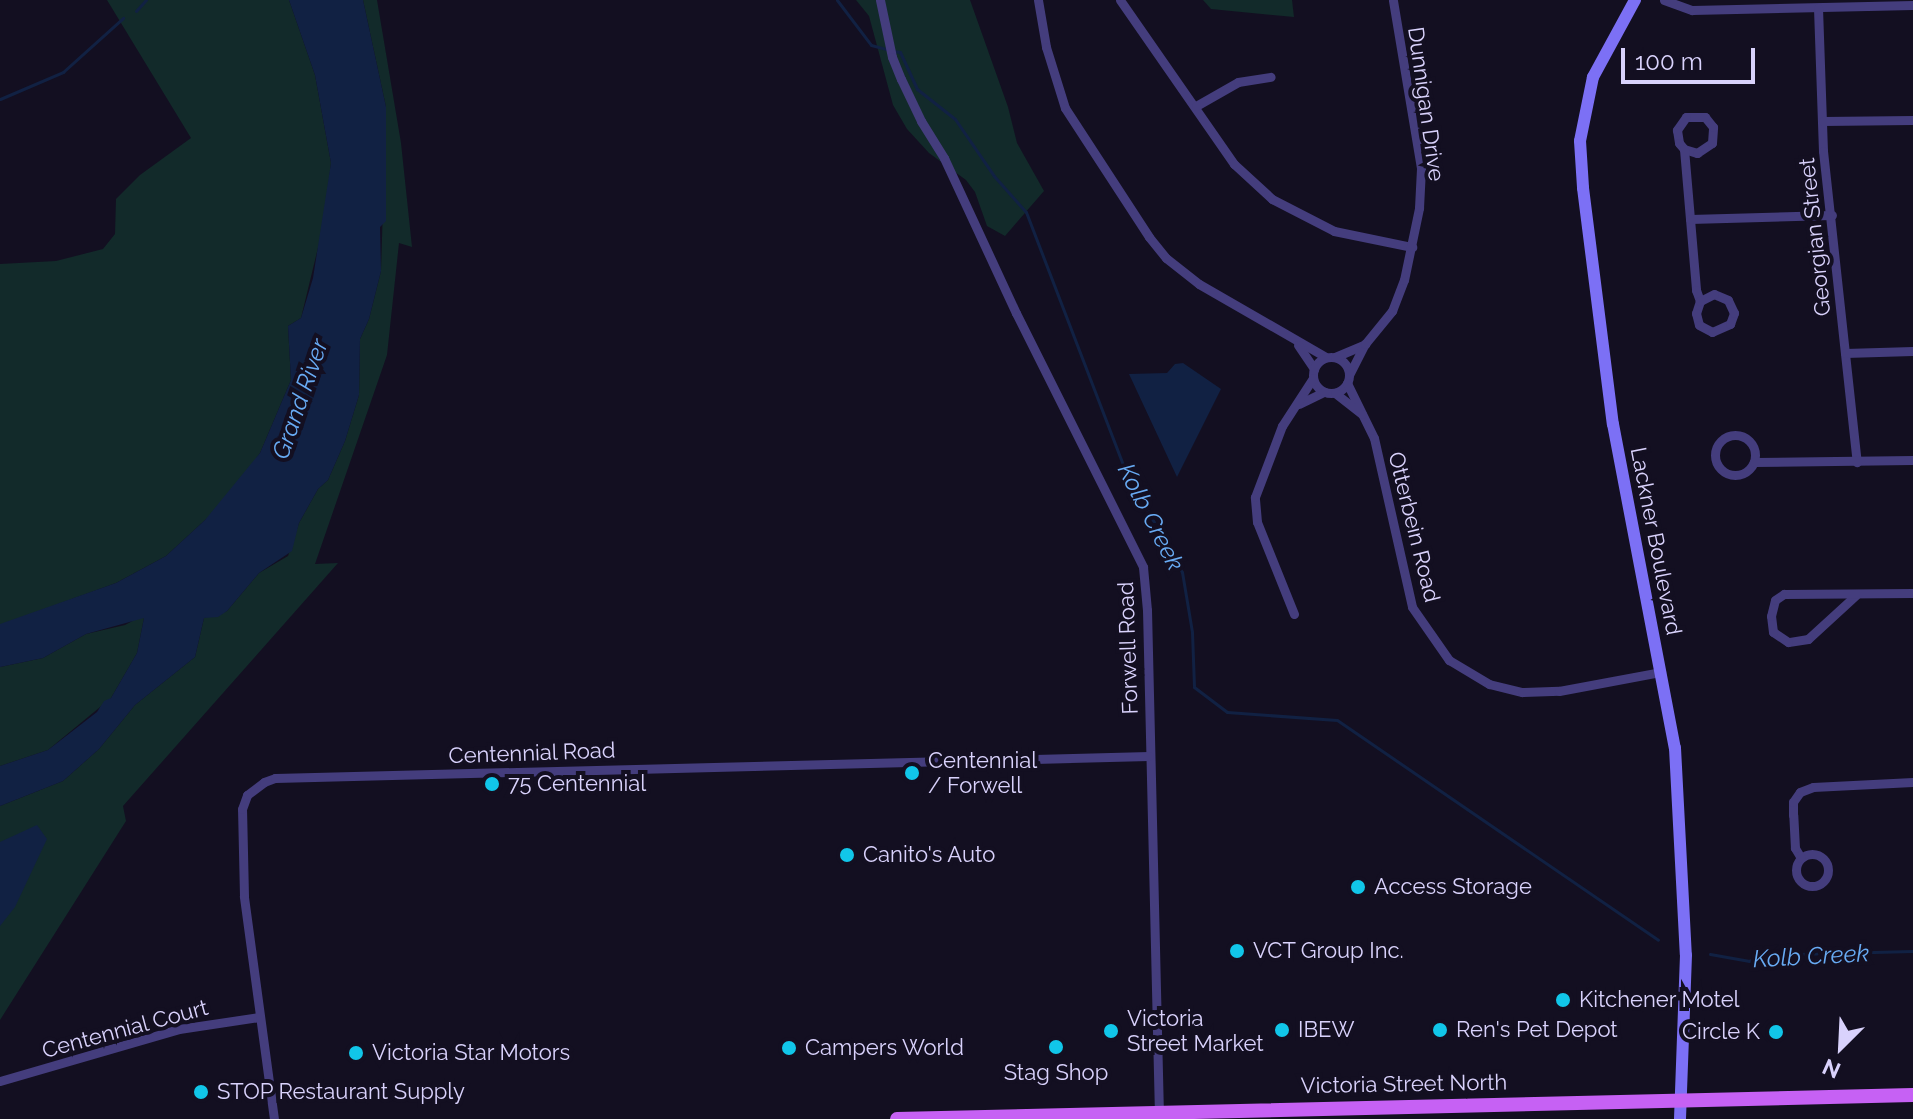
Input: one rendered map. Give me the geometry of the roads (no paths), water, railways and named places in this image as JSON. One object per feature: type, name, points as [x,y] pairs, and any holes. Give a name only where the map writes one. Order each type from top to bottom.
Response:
[{"type":"main road","name":"Lackner Boulevard","points":[[1635,0],[1593,77],[1580,141],[1583,188],[1613,424],[1661,672],[1681,806],[1686,955],[1680,1119]]},
{"type":"main road","name":"Victoria Street North","points":[[897,1119],[1913,1095]]},
{"type":"street","name":"Forwell Road","points":[[880,0],[892,57],[1143,567],[1159,1115]]},
{"type":"street","name":"Otterbein Road","points":[[1038,0],[1046,47],[1065,108],[1166,258],[1199,284],[1295,342],[1345,363],[1348,379],[1374,438],[1412,607],[1449,660],[1489,684],[1522,692],[1559,691],[1661,672]]},
{"type":"street","points":[[1120,0],[1234,164],[1272,199],[1334,231],[1412,247]]},
{"type":"street","name":"Dunnigan Drive","points":[[1348,379],[1365,344],[1392,311],[1412,247],[1419,208],[1421,168],[1393,0]]},
{"type":"street","points":[[1664,0],[1692,10],[1913,5]]},
{"type":"street","name":"Georgian Street","points":[[1818,8],[1823,151],[1857,462]]},
{"type":"street","points":[[1196,106],[1238,82],[1271,77]]},
{"type":"street","points":[[1684,149],[1697,153],[1712,143],[1713,127],[1705,117],[1693,115],[1681,121],[1677,136],[1684,149],[1696,290],[1700,301],[1696,319],[1704,329],[1718,332],[1730,324],[1734,313],[1728,300],[1714,294],[1700,301]]},
{"type":"street","points":[[1823,121],[1913,120]]},
{"type":"street","points":[[1690,219],[1832,215]]},
{"type":"street","name":"Otterbein Road","points":[[1295,342],[1324,392]]},
{"type":"street","name":"Dunnigan Drive","points":[[1331,357],[1365,344]]},
{"type":"street","points":[[1845,353],[1913,351]]},
{"type":"street","points":[[1294,614],[1257,522],[1255,497],[1282,426],[1299,404],[1313,374],[1331,357]]},
{"type":"street","points":[[1335,393],[1348,379]]},
{"type":"street","points":[[1299,404],[1324,392],[1335,393],[1362,414]]},
{"type":"street","points":[[1754,462],[1753,448],[1743,437],[1727,437],[1717,446],[1717,464],[1728,474],[1741,474],[1754,462],[1913,460]]},
{"type":"street","points":[[1856,595],[1808,639],[1788,642],[1773,632],[1771,616],[1775,600],[1784,594],[1913,593]]},
{"type":"street","name":"Centennial Road","points":[[274,1119],[244,896],[242,809],[247,795],[264,782],[275,778],[1149,756]]},
{"type":"street","points":[[1801,858],[1795,848],[1793,815],[1793,802],[1800,792],[1813,787],[1913,782]]},
{"type":"street","name":"Centennial Court","points":[[0,1081],[179,1029],[259,1017]]},
{"type":"water","name":"Grand River","points":[[289,0],[363,0],[386,107],[386,221],[380,227],[381,271],[369,319],[360,339],[359,395],[345,441],[328,480],[318,489],[299,523],[292,551],[259,573],[227,611],[218,617],[204,618],[195,657],[135,705],[99,749],[63,781],[0,806],[0,766],[48,750],[111,698],[137,653],[144,618],[86,634],[43,658],[0,667],[0,624],[116,583],[166,556],[205,520],[260,453],[291,380],[288,326],[301,318],[313,278],[331,163],[315,75]]},
{"type":"water","points":[[1183,363],[1221,389],[1177,477],[1129,374],[1167,373],[1175,364]]},
{"type":"water","points":[[37,825],[47,839],[15,907],[0,926],[0,842]]},
{"type":"waterway","points":[[136,11],[146,0]]},
{"type":"waterway","name":"Kolb Creek","points":[[837,0],[871,45],[886,49]]},
{"type":"waterway","points":[[0,99],[63,72],[123,18]]},
{"type":"waterway","name":"Kolb Creek","points":[[893,51],[900,52],[917,89],[955,119],[994,176],[1026,212],[1126,472],[1182,572],[1192,632],[1194,687],[1227,712],[1337,720],[1658,940]]},
{"type":"waterway","name":"Kolb Creek","points":[[1710,954],[1749,961],[1763,955],[1913,951]]},
{"type":"place","name":"Centennial / Forwell","points":[[912,773]]},
{"type":"place","name":"75 Centennial","points":[[492,784]]},
{"type":"place","name":"Canito's Auto","points":[[847,855]]},
{"type":"place","name":"Access Storage","points":[[1358,887]]},
{"type":"place","name":"VCT Group Inc.","points":[[1237,951]]},
{"type":"place","name":"Kitchener Motel","points":[[1563,1000]]},
{"type":"place","name":"IBEW","points":[[1282,1030]]},
{"type":"place","name":"Ren's Pet Depot","points":[[1440,1030]]},
{"type":"place","name":"Victoria Street Market","points":[[1111,1031]]},
{"type":"place","name":"Circle K","points":[[1776,1032]]},
{"type":"place","name":"Stag Shop","points":[[1056,1047]]},
{"type":"place","name":"Campers World","points":[[789,1048]]},
{"type":"place","name":"Victoria Star Motors","points":[[356,1053]]},
{"type":"place","name":"STOP Restaurant Supply","points":[[201,1092]]}]
